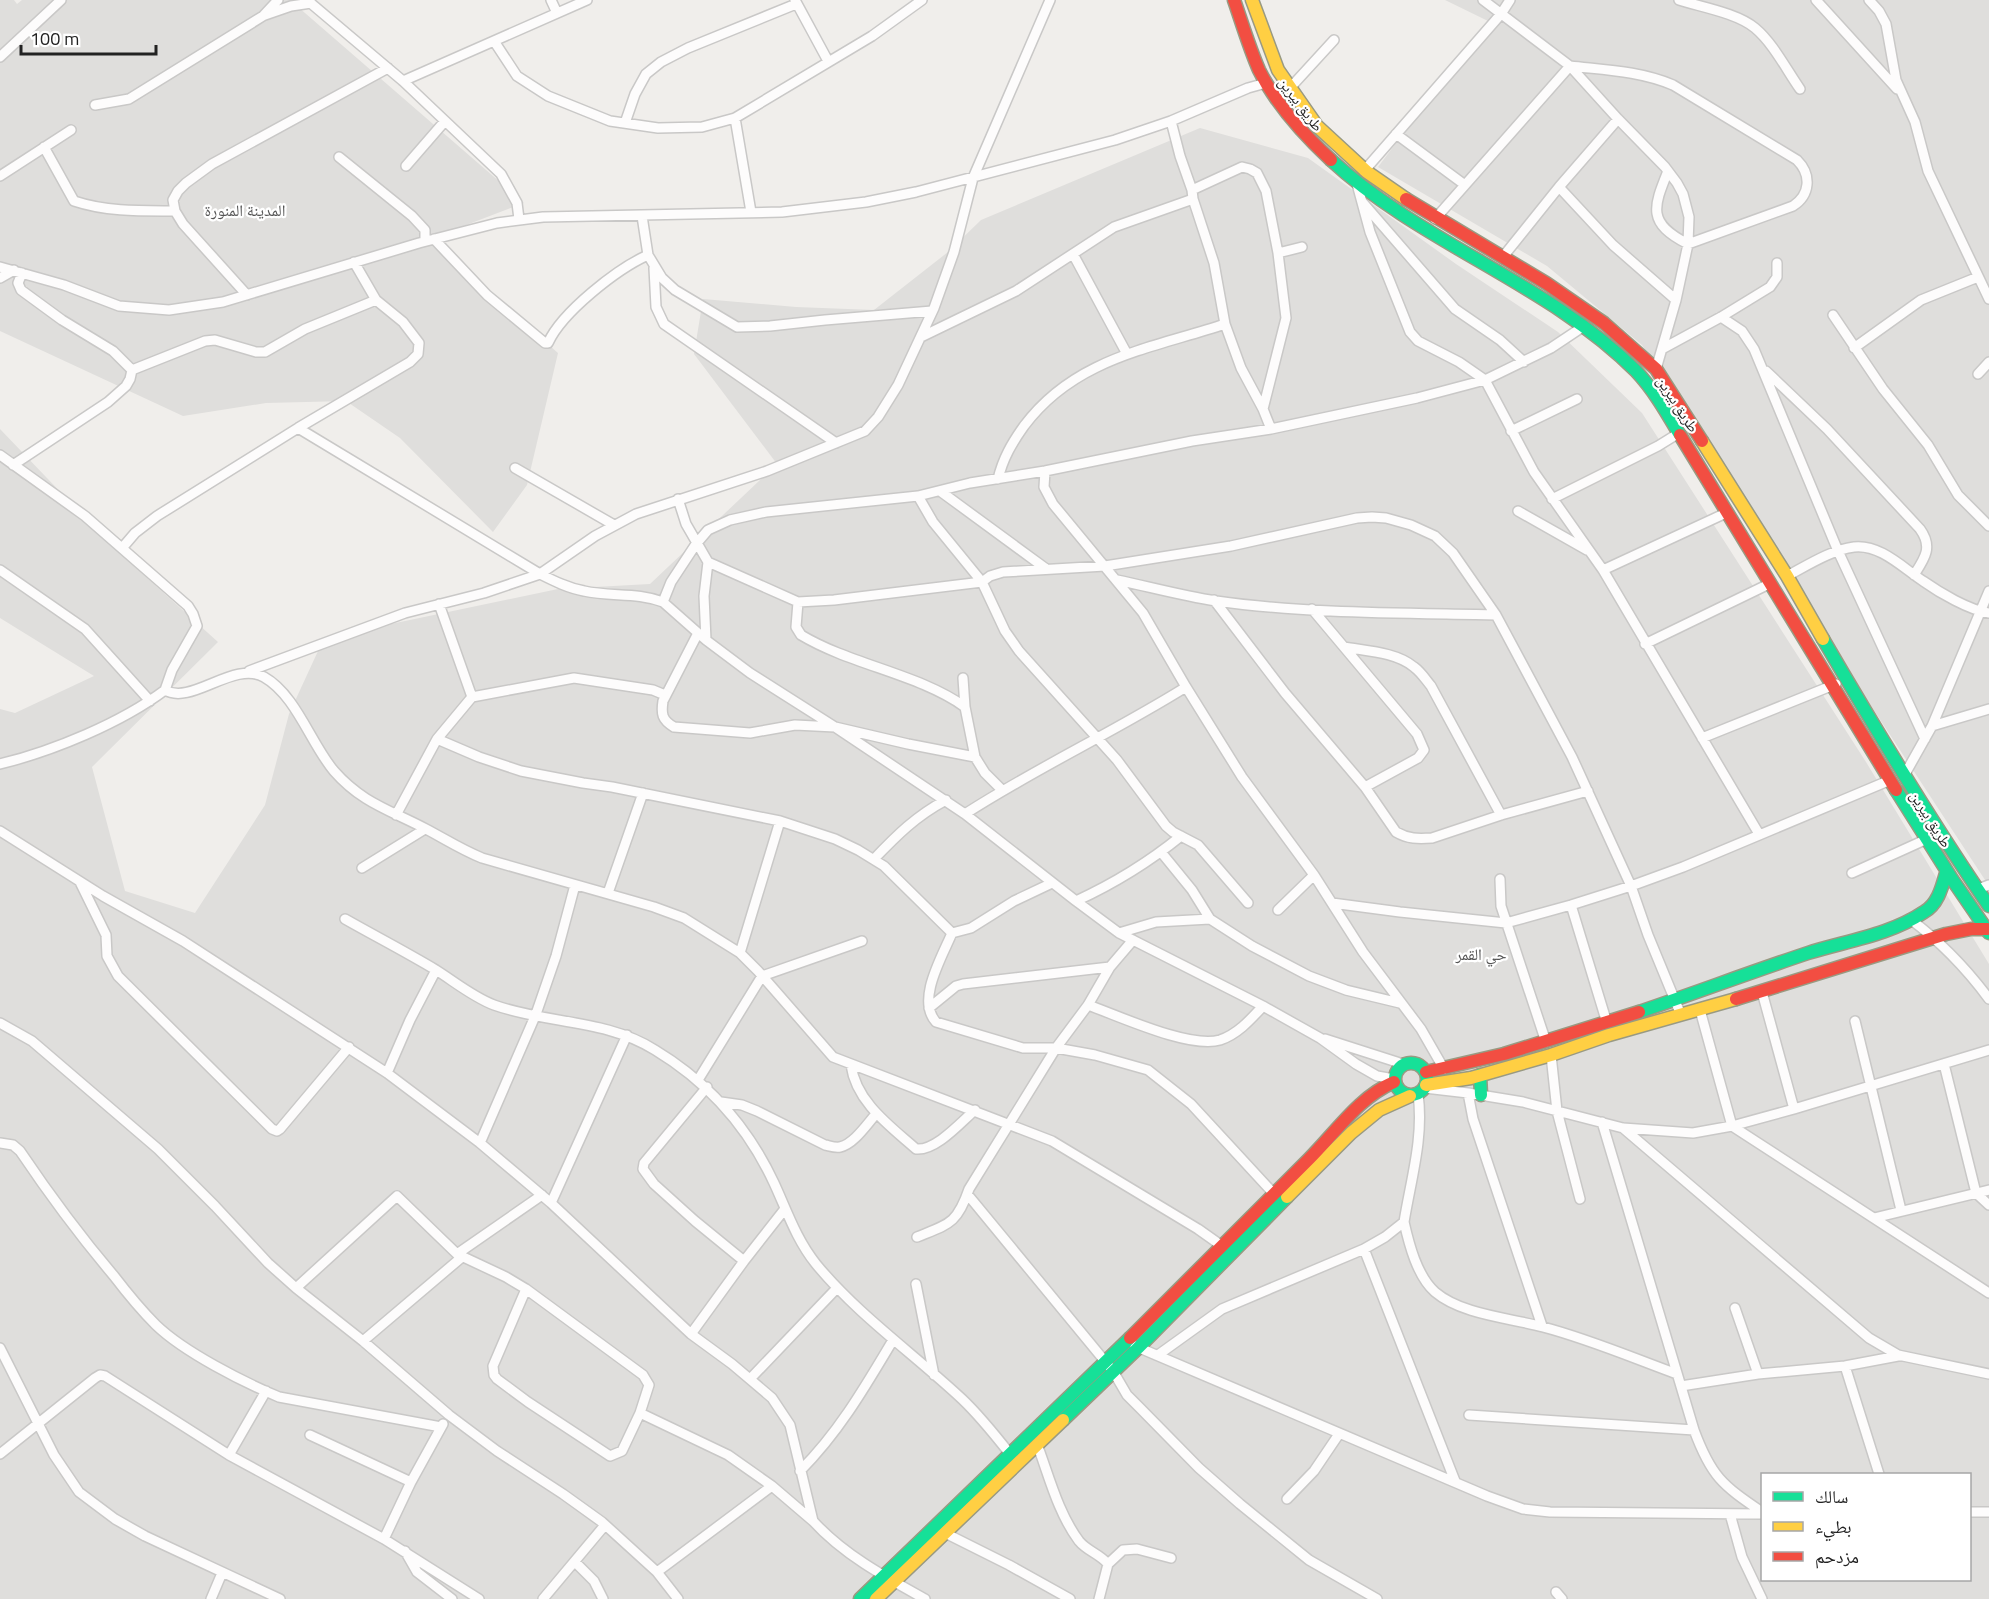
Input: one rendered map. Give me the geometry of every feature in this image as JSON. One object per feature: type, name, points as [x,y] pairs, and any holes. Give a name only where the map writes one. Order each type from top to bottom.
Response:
[{"type":"street","points":[[0,57],[61,0]]},
{"type":"street","points":[[263,16],[278,0]]},
{"type":"street","points":[[551,0],[557,13]]},
{"type":"street","points":[[403,81],[587,0]]},
{"type":"street","points":[[494,41],[517,76],[548,96],[610,121],[658,128],[702,127],[735,118],[872,36],[922,0]]},
{"type":"street","points":[[165,690],[175,695],[187,692],[405,613],[484,593],[540,574],[595,536],[636,514],[767,471],[865,431],[878,417],[898,385],[921,337],[954,252],[973,178],[1050,0]]},
{"type":"street","name":"طريق بيرين","points":[[1234,0],[1259,70],[1266,82],[1304,135],[1357,184],[1584,326],[1616,350],[1637,370],[1651,388],[1771,583],[1888,781],[1927,839],[1946,873],[1988,931]]},
{"type":"street","name":"طريق بيرين","points":[[1252,0],[1273,58],[1290,88],[1323,133],[1364,171],[1435,219],[1611,326],[1656,369],[1787,576],[1846,679],[1905,774],[1983,887],[1989,906]]},
{"type":"street","points":[[1483,0],[1570,66],[1677,183],[1687,207],[1690,228],[1676,300],[1656,369]]},
{"type":"street","points":[[1364,171],[1501,14],[1510,0]]},
{"type":"street","points":[[1679,0],[1737,18],[1756,28],[1800,89]]},
{"type":"street","points":[[1816,0],[1901,93]]},
{"type":"street","points":[[1869,0],[1879,11],[1886,24],[1894,72],[1915,122],[1923,159],[1930,177],[1989,299]]},
{"type":"street","points":[[95,105],[129,99],[263,16],[309,1],[403,81],[501,174],[517,203],[519,219]]},
{"type":"street","points":[[625,123],[635,94],[646,74],[661,62],[688,48],[796,2],[828,61]]},
{"type":"street","points":[[1290,88],[1334,40]]},
{"type":"street","points":[[1435,219],[1570,66]]},
{"type":"street","points":[[1570,66],[1632,72],[1663,81],[1762,138],[1802,165],[1808,184],[1799,202],[1786,210],[1688,244],[1672,235],[1660,221],[1656,212],[1656,202],[1668,171]]},
{"type":"street","points":[[248,295],[183,224],[175,211],[173,200],[178,191],[212,164],[388,68]]},
{"type":"street","points":[[1248,87],[1259,70]]},
{"type":"street","points":[[0,267],[64,285],[119,306],[169,310],[195,308],[248,295],[429,240],[519,219],[782,212],[866,202],[973,178],[1115,140],[1171,121],[1248,87],[1266,82]]},
{"type":"street","points":[[735,118],[751,212]]},
{"type":"street","points":[[1502,258],[1618,119]]},
{"type":"street","points":[[406,166],[445,121]]},
{"type":"street","points":[[1171,121],[1214,263],[1225,324],[1241,368],[1271,429]]},
{"type":"street","points":[[0,176],[71,130]]},
{"type":"street","points":[[1396,134],[1464,185]]},
{"type":"street","points":[[44,147],[74,201],[93,207],[134,212],[175,211]]},
{"type":"street","points":[[339,157],[412,216],[425,230],[429,240],[487,295],[545,343],[548,343],[562,321],[601,285],[623,268],[648,255]]},
{"type":"street","points":[[921,337],[1016,291],[1114,227],[1192,195],[1237,168],[1250,169],[1257,173],[1266,191],[1278,253],[1286,318],[1263,409]]},
{"type":"street","points":[[1357,184],[1370,232],[1413,337],[1459,362],[1485,380],[1511,431],[1552,500],[1603,570],[1759,834]]},
{"type":"street","points":[[1559,187],[1613,245],[1676,300]]},
{"type":"street","points":[[1361,201],[1455,309],[1490,333],[1524,362]]},
{"type":"street","points":[[642,216],[648,255],[662,278],[675,290],[736,327],[932,311]]},
{"type":"street","points":[[1278,253],[1302,247]]},
{"type":"street","points":[[1074,255],[1127,354]]},
{"type":"street","points":[[123,547],[135,533],[157,516],[298,428],[410,362],[418,354],[419,343],[403,322],[376,300],[354,262]]},
{"type":"street","points":[[1662,349],[1721,317],[1774,284],[1777,277],[1776,263]]},
{"type":"street","points":[[654,265],[656,307],[664,324],[836,444]]},
{"type":"street","points":[[0,278],[18,272]]},
{"type":"street","points":[[18,272],[18,283],[21,290],[113,351],[132,370]]},
{"type":"street","points":[[1854,348],[1921,300],[1978,278]]},
{"type":"street","points":[[132,370],[205,341],[215,340],[256,352],[265,352],[305,329],[376,300]]},
{"type":"street","points":[[1833,315],[1883,389],[1928,445],[1958,495],[1989,526]]},
{"type":"street","points":[[1721,317],[1737,327],[1749,339],[1838,551],[1925,739]]},
{"type":"street","points":[[998,479],[1004,457],[1010,447],[1031,416],[1057,390],[1084,372],[1127,354],[1225,324]]},
{"type":"street","points":[[663,602],[670,582],[708,530],[716,525],[750,514],[918,496],[1192,441],[1271,429],[1417,398],[1485,380],[1562,342],[1584,326]]},
{"type":"street","points":[[1978,374],[1989,362]]},
{"type":"street","points":[[1762,367],[1827,429],[1920,529],[1928,541],[1928,546],[1914,575]]},
{"type":"street","points":[[14,465],[108,402],[126,386],[132,370]]},
{"type":"street","points":[[1511,431],[1577,399]]},
{"type":"street","points":[[298,428],[540,574],[583,591],[648,596],[663,602],[706,640],[758,678],[965,813],[1119,933],[1263,1006],[1320,1038],[1366,1070],[1394,1081],[1401,1092],[1475,1076],[1551,1055],[1609,1035],[1762,992],[1935,938],[1971,929],[1988,931]]},
{"type":"street","points":[[1552,500],[1679,433]]},
{"type":"street","points":[[0,455],[85,516],[123,547],[188,606],[197,626],[172,670],[165,690],[150,701],[91,731],[42,751],[0,764]]},
{"type":"street","points":[[515,468],[614,525]]},
{"type":"street","points":[[1045,471],[1044,487],[1053,504],[1143,613],[1242,777],[1314,875],[1363,952],[1430,1042],[1444,1069]]},
{"type":"street","points":[[940,491],[1045,568]]},
{"type":"street","points":[[918,496],[929,516],[982,582],[1012,642],[1117,760],[1166,826],[1198,845],[1248,903]]},
{"type":"street","points":[[678,499],[686,524],[708,562],[798,602],[834,600],[982,582],[990,576],[1003,572],[1105,566],[1231,546],[1357,518],[1386,518],[1411,525],[1435,536],[1453,553],[1496,615],[1588,791],[1632,886],[1648,934],[1681,1015]]},
{"type":"street","points":[[1518,511],[1589,552]]},
{"type":"street","points":[[1603,570],[1726,513]]},
{"type":"street","points":[[1787,576],[1838,551],[1856,547],[1869,548],[1888,557],[1938,591],[1985,612]]},
{"type":"street","points":[[706,640],[704,596],[708,562]]},
{"type":"street","points":[[0,570],[85,629],[150,701]]},
{"type":"street","points":[[1117,580],[1214,600],[1312,609],[1496,615]]},
{"type":"street","points":[[1645,644],[1771,583]]},
{"type":"street","points":[[1905,774],[1932,726],[1985,612],[1989,591]]},
{"type":"street","points":[[1214,600],[1285,693],[1365,787],[1396,832],[1409,838],[1432,838],[1501,815],[1588,791]]},
{"type":"street","points":[[798,602],[796,627],[801,635],[856,660],[942,693],[965,706]]},
{"type":"street","points":[[439,604],[472,697]]},
{"type":"street","points":[[1312,609],[1417,734],[1425,750],[1418,758],[1365,787]]},
{"type":"street","points":[[699,633],[665,695],[661,713],[666,722],[674,727],[750,733],[795,725],[835,727],[908,744],[975,756]]},
{"type":"street","points":[[1344,647],[1381,654],[1415,667],[1431,686],[1501,815]]},
{"type":"street","points":[[249,671],[264,677],[288,700],[324,758],[346,784],[368,801],[482,858],[608,893],[684,918],[740,953],[833,1057],[1039,1135],[1070,1150],[1222,1246]]},
{"type":"street","points":[[396,815],[437,739],[472,697],[574,678],[653,690],[665,695]]},
{"type":"street","points":[[963,678],[965,706],[975,756],[985,773],[1002,790]]},
{"type":"street","points":[[1702,738],[1832,687],[1846,679]]},
{"type":"street","points":[[965,813],[1186,687]]},
{"type":"street","points":[[1932,726],[1989,709]]},
{"type":"street","points":[[437,739],[479,757],[521,771],[780,821],[835,839],[874,859],[903,882],[952,933]]},
{"type":"street","points":[[1332,903],[1506,923],[1632,886],[1888,781]]},
{"type":"street","points":[[608,893],[643,793]]},
{"type":"street","points":[[874,859],[924,812],[946,800]]},
{"type":"street","points":[[740,953],[780,821]]},
{"type":"street","points":[[362,868],[425,829]]},
{"type":"street","points":[[0,831],[79,882],[183,941],[315,1028],[349,1047],[480,1143],[542,1195],[691,1334],[772,1398],[790,1425],[813,1521]]},
{"type":"street","points":[[1076,901],[1161,852],[1181,836]]},
{"type":"street","points":[[1852,873],[1927,839]]},
{"type":"street","points":[[1161,852],[1192,890],[1210,919],[1252,946],[1309,976],[1346,990],[1400,1003]]},
{"type":"street","points":[[876,1599],[889,1578],[1010,1454],[1133,1345],[1352,1133],[1379,1110],[1421,1087],[1444,1069],[1607,1023],[1910,919],[1926,911],[1932,904],[1942,888],[1946,873]]},
{"type":"street","points":[[1278,910],[1314,875]]},
{"type":"street","points":[[1500,879],[1501,906],[1546,1042]]},
{"type":"street","points":[[79,882],[106,935],[107,956],[118,975],[272,1129],[277,1131],[280,1129],[349,1047]]},
{"type":"street","points":[[952,933],[971,928],[1014,901],[1052,883]]},
{"type":"street","points":[[480,1143],[536,1014],[556,956],[575,885]]},
{"type":"street","points":[[1571,905],[1607,1023]]},
{"type":"street","points":[[345,919],[494,1004],[606,1028],[627,1035],[653,1048],[698,1080],[721,1102],[758,1155],[774,1183],[784,1210],[805,1250],[837,1288],[962,1400],[1010,1454]]},
{"type":"street","points":[[1119,933],[1156,922],[1210,919]]},
{"type":"street","points":[[1910,919],[1935,938],[1962,964],[1989,999]]},
{"type":"street","points":[[952,933],[929,990],[929,1008],[936,1022],[1023,1047],[1056,1048],[1095,1055],[1148,1070],[1191,1104],[1274,1194]]},
{"type":"street","points":[[917,1237],[951,1223],[958,1214],[969,1189],[1056,1048],[1088,1005],[1110,967],[1133,940]]},
{"type":"street","points":[[698,1080],[762,976],[862,941]]},
{"type":"street","points":[[929,1008],[956,986],[963,984],[1110,967]]},
{"type":"street","points":[[387,1073],[410,1020],[436,970]]},
{"type":"street","points":[[1762,992],[1794,1109]]},
{"type":"street","points":[[1088,1005],[1198,1042],[1218,1040],[1234,1034],[1263,1006]]},
{"type":"street","points":[[1700,1010],[1732,1126],[1989,1293]]},
{"type":"street","points":[[1855,1021],[1901,1210]]},
{"type":"street","points":[[0,1023],[32,1041],[158,1149],[268,1263],[296,1288],[506,1458],[563,1494],[605,1525],[657,1572],[678,1599]]},
{"type":"street","points":[[551,1203],[627,1035]]},
{"type":"street","points":[[1320,1038],[1403,1065],[1416,1064],[1421,1087],[1419,1141],[1404,1222],[1409,1246],[1434,1291],[1448,1300],[1486,1315],[1542,1326],[1677,1374]]},
{"type":"street","points":[[1421,1087],[1468,1092],[1623,1128],[1693,1133],[1732,1126],[1794,1109],[1989,1050]]},
{"type":"street","points":[[1551,1055],[1557,1111],[1580,1199]]},
{"type":"street","points":[[1469,1063],[1481,1095]]},
{"type":"street","points":[[1944,1064],[1976,1192],[1989,1205]]},
{"type":"street","points":[[850,1065],[854,1081],[876,1114],[916,1149],[922,1150],[942,1139],[975,1110]]},
{"type":"street","points":[[1133,1345],[1222,1246],[1366,1099],[1394,1081],[1397,1070],[1403,1065]]},
{"type":"street","points":[[706,1087],[644,1163],[643,1169],[654,1184],[744,1261]]},
{"type":"street","points":[[1468,1092],[1473,1119],[1542,1326]]},
{"type":"street","points":[[721,1102],[742,1105],[825,1145],[835,1147],[842,1147],[850,1141],[876,1114]]},
{"type":"street","points":[[1602,1122],[1694,1430],[1711,1469],[1720,1481],[1761,1512]]},
{"type":"street","points":[[1623,1128],[1869,1338],[1898,1355],[1989,1374]]},
{"type":"street","points":[[0,1143],[14,1145],[20,1151],[92,1250],[158,1326],[194,1352],[279,1397],[441,1427]]},
{"type":"street","points":[[1874,1218],[1989,1190]]},
{"type":"street","points":[[363,1341],[459,1255],[542,1195]]},
{"type":"street","points":[[968,1195],[1109,1367],[1127,1395],[1199,1468],[1309,1560],[1377,1599]]},
{"type":"street","points":[[296,1288],[397,1196],[459,1255],[526,1289],[643,1375],[649,1385],[640,1413],[622,1451],[610,1456],[528,1402],[494,1375],[493,1366],[526,1289]]},
{"type":"street","points":[[691,1334],[784,1210]]},
{"type":"street","points":[[1158,1354],[1222,1309],[1364,1249],[1385,1238],[1404,1222]]},
{"type":"street","points":[[1364,1249],[1455,1481]]},
{"type":"street","points":[[916,1284],[934,1375]]},
{"type":"street","points":[[750,1379],[837,1288]]},
{"type":"street","points":[[1735,1308],[1758,1374]]},
{"type":"street","points":[[800,1470],[828,1442],[846,1418],[893,1340]]},
{"type":"street","points":[[1133,1345],[1339,1434],[1522,1509],[1562,1513],[1761,1513]]},
{"type":"street","points":[[0,1348],[67,1478],[79,1492],[146,1536],[280,1599]]},
{"type":"street","points":[[1681,1386],[1758,1374],[1845,1366],[1898,1355]]},
{"type":"street","points":[[1845,1366],[1879,1473]]},
{"type":"street","points":[[860,1599],[945,1533],[1037,1444],[1109,1367]]},
{"type":"street","points":[[0,1454],[100,1375],[113,1380],[229,1455],[405,1551],[479,1599]]},
{"type":"street","points":[[229,1455],[266,1391]]},
{"type":"street","points":[[640,1413],[712,1446],[772,1486],[855,1559],[925,1599]]},
{"type":"street","points":[[384,1539],[411,1482],[449,1414]]},
{"type":"street","points":[[1469,1415],[1694,1430]]},
{"type":"street","points":[[1287,1499],[1314,1471],[1339,1434]]},
{"type":"street","points":[[310,1435],[411,1482]]},
{"type":"street","points":[[1037,1444],[1061,1506],[1077,1539],[1108,1564]]},
{"type":"street","points":[[657,1572],[772,1486]]},
{"type":"street","points":[[1971,1512],[1989,1512]]},
{"type":"street","points":[[1730,1514],[1742,1557],[1762,1599]]},
{"type":"street","points":[[543,1599],[605,1525]]},
{"type":"street","points":[[945,1533],[1070,1599]]},
{"type":"street","points":[[1099,1599],[1108,1564],[1123,1550],[1137,1549],[1171,1558]]},
{"type":"street","points":[[405,1551],[417,1572],[452,1599]]},
{"type":"street","points":[[575,1562],[594,1581],[603,1599]]},
{"type":"street","points":[[212,1599],[222,1573]]},
{"type":"shaded area","points":[[0,0],[14,0],[17,4],[22,0],[290,0],[524,203],[427,240],[558,353],[527,485],[493,532],[400,438],[346,401],[266,403],[183,416],[0,331]]},
{"type":"shaded area","points":[[1445,0],[1989,0],[1989,886],[1744,512],[1642,345],[1547,266],[1378,167],[1488,21]]},
{"type":"shaded area","points":[[1200,128],[1308,158],[1456,264],[1558,332],[1642,413],[1866,762],[1989,964],[1989,1599],[0,1599],[0,709],[15,713],[94,676],[0,618],[0,429],[115,549],[218,642],[92,767],[125,891],[195,913],[265,805],[289,714],[324,638],[558,589],[650,584],[777,464],[694,354],[703,299],[796,307],[874,310],[948,252],[981,220]]},
{"type":"traffic: fast","points":[[1331,160],[1367,190],[1405,216],[1526,288],[1602,340],[1643,378],[1680,435]]},
{"type":"traffic: fast","points":[[1823,639],[1904,774],[1989,906]]},
{"type":"traffic: fast","points":[[1896,790],[1989,933]]},
{"type":"traffic: fast","points":[[1639,1012],[1808,953],[1867,937],[1911,920],[1933,904],[1939,895],[1946,873]]},
{"type":"traffic: fast","points":[[1411,1063],[1423,1067],[1427,1079],[1423,1091],[1411,1095],[1399,1091],[1395,1079],[1399,1067],[1411,1063]]},
{"type":"traffic: fast","points":[[1480,1075],[1481,1095]]},
{"type":"traffic: fast","points":[[1063,1420],[1138,1348],[1287,1197]]},
{"type":"traffic: fast","points":[[860,1599],[1130,1338]]},
{"type":"traffic: slow","points":[[1252,0],[1278,70],[1317,126],[1367,172],[1406,199]]},
{"type":"traffic: slow","points":[[1702,441],[1787,576],[1823,639]]},
{"type":"traffic: slow","points":[[1426,1085],[1471,1078],[1736,999]]},
{"type":"traffic: slow","points":[[1287,1197],[1351,1133],[1379,1110],[1410,1096]]},
{"type":"traffic: slow","points":[[876,1599],[1063,1420]]},
{"type":"traffic: jam","points":[[1234,0],[1252,53],[1273,95],[1310,140],[1331,160]]},
{"type":"traffic: jam","points":[[1406,199],[1546,283],[1604,323],[1656,369],[1702,441]]},
{"type":"traffic: jam","points":[[1680,435],[1896,790]]},
{"type":"traffic: jam","points":[[1736,999],[1946,934],[1971,929],[1987,929]]},
{"type":"traffic: jam","points":[[1426,1072],[1504,1054],[1639,1012]]},
{"type":"traffic: jam","points":[[1130,1338],[1309,1159],[1348,1116],[1370,1097],[1394,1082]]},
{"type":"district","name":"المدينة المنورة","points":[[245,210]]},
{"type":"district","name":"حي القمر","points":[[1481,954]]}]
